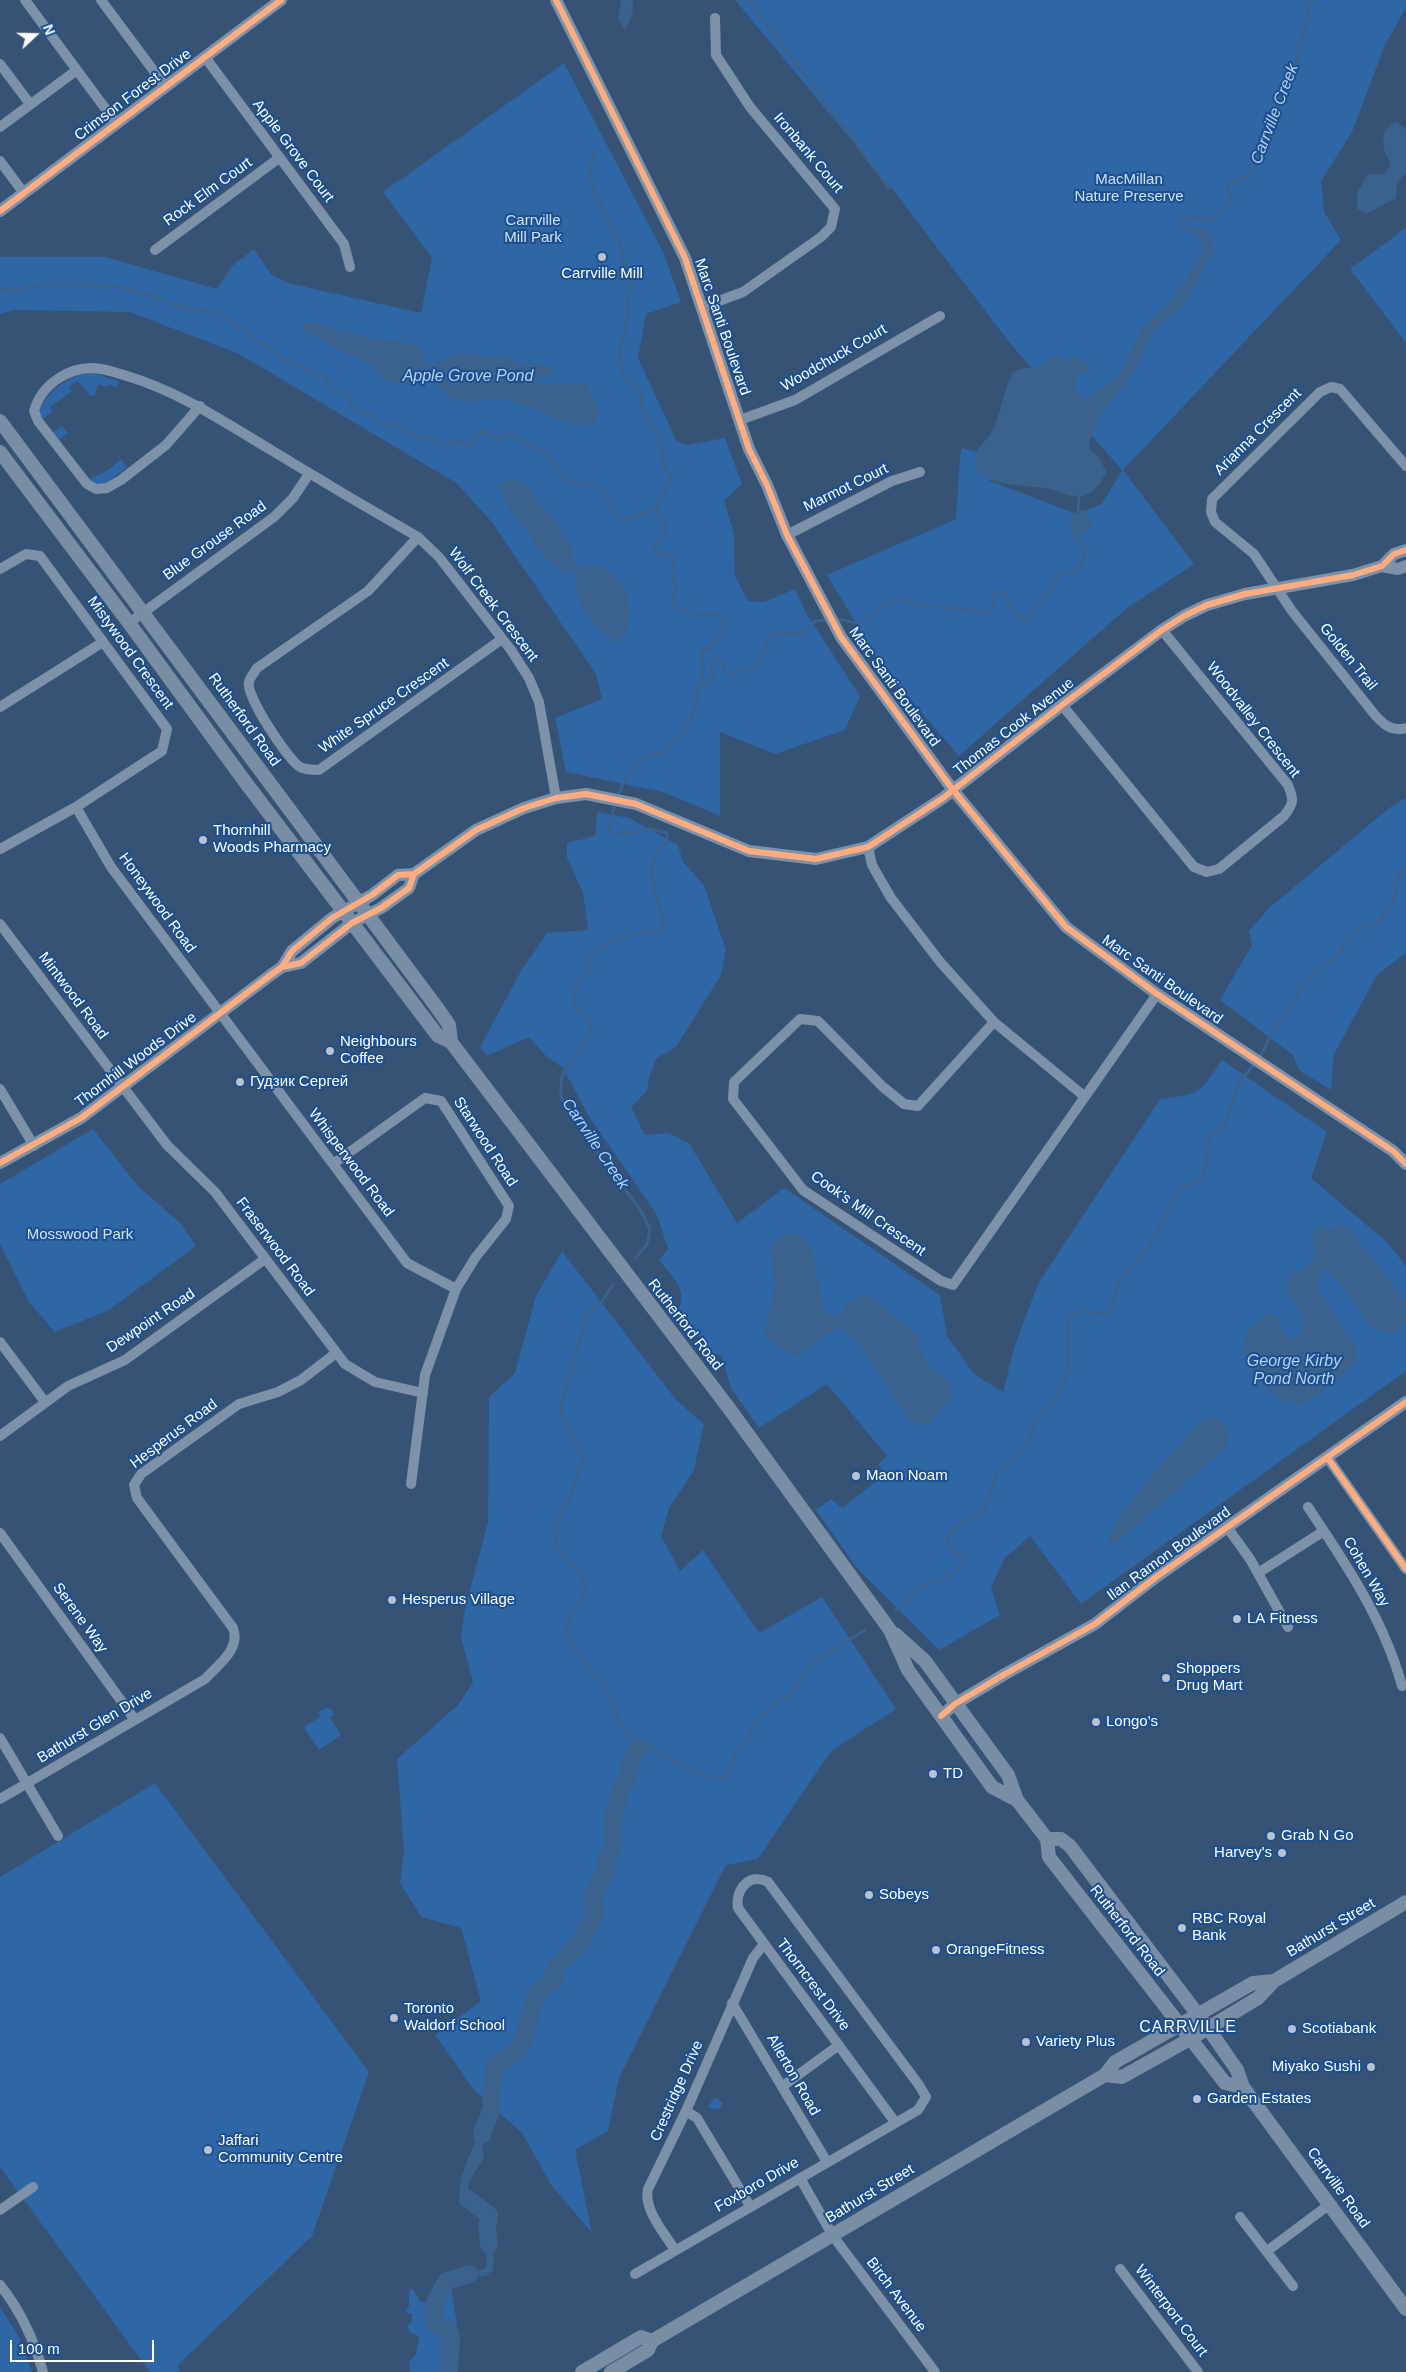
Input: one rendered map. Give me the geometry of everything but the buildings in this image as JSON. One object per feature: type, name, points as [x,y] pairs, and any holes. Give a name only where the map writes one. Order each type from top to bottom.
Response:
[{"type":"main road","name":"Rutherford Road","points":[[0,421],[369,914],[449,1025],[451,1042]]},
{"type":"main road","name":"Rutherford Road","points":[[0,452],[438,1036],[451,1042],[728,1408],[890,1630],[908,1670],[992,1787],[1016,1800]]},
{"type":"main road","name":"Rutherford Road","points":[[890,1630],[925,1661],[1008,1775],[1016,1800],[1047,1839],[1049,1857],[1190,2039]]},
{"type":"main road","name":"Rutherford Road","points":[[1047,1839],[1061,1840],[1070,1846],[1197,2014]]},
{"type":"main road","name":"Bathurst Street","points":[[1105,2075],[1122,2077],[1190,2039],[1258,1998],[1274,1981],[1406,1902]]},
{"type":"main road","name":"Bathurst Street","points":[[610,2372],[648,2350],[652,2340],[833,2236],[1032,2116],[1105,2075],[1115,2062],[1253,1983],[1274,1981]]},
{"type":"main road","name":"Carrville Road","points":[[1197,2014],[1237,2070],[1243,2087],[1406,2309]]},
{"type":"main road","name":"Carrville Road","points":[[1190,2039],[1226,2083],[1243,2087]]},
{"type":"main road","name":"Bathurst Street","points":[[584,2371],[642,2337],[652,2340]]},
{"type":"street","points":[[25,0],[116,122]]},
{"type":"street","points":[[101,0],[165,86]]},
{"type":"street","name":"Crimson Forest Drive","points":[[0,211],[116,122],[281,0]]},
{"type":"street","name":"Marc Santi Boulevard","points":[[556,0],[677,239],[702,307],[749,449],[767,485],[787,535],[841,637],[860,660],[953,790],[1066,927],[1157,994],[1392,1151],[1406,1164]]},
{"type":"street","name":"Ironbank Court","points":[[702,307],[743,292],[821,237],[831,227],[835,209],[750,107],[716,55],[715,18]]},
{"type":"street","name":"Apple Grove Court","points":[[204,57],[344,244],[350,267]]},
{"type":"street","points":[[0,64],[30,104]]},
{"type":"street","points":[[0,127],[77,70]]},
{"type":"street","name":"Rock Elm Court","points":[[155,250],[279,158]]},
{"type":"street","points":[[0,161],[23,192]]},
{"type":"street","name":"Woodchuck Court","points":[[740,420],[795,400],[940,316]]},
{"type":"street","name":"Wolf Creek Crescent","points":[[200,406],[166,444],[107,488],[96,488],[87,484],[38,421],[34,411],[37,399],[44,390],[67,373],[80,369],[101,369],[153,384],[200,406],[309,474],[418,537],[439,556],[529,678],[539,702],[556,798]]},
{"type":"street","name":"Arianna Crescent","points":[[1276,587],[1254,554],[1215,522],[1210,505],[1212,499],[1320,392],[1331,387],[1340,389],[1406,466]]},
{"type":"street","name":"Marmot Court","points":[[787,535],[892,481],[920,472]]},
{"type":"street","name":"Blue Grouse Road","points":[[129,623],[274,517],[293,498],[309,474]]},
{"type":"street","name":"White Spruce Crescent","points":[[418,537],[368,591],[257,668],[249,682],[249,693],[259,712],[298,766],[308,770],[319,770],[502,639]]},
{"type":"street","name":"Thomas Cook Avenue","points":[[348,917],[359,902],[398,875],[414,874],[476,830],[524,808],[556,798],[586,794],[636,804],[749,851],[816,859],[868,847],[953,790],[1162,630],[1208,605],[1276,587],[1353,575],[1382,566],[1394,554],[1406,550]]},
{"type":"street","name":"Mistywood Crescent","points":[[0,569],[26,554],[40,556],[167,729],[162,751],[76,807],[0,848]]},
{"type":"street","name":"Thomas Cook Avenue","points":[[1382,566],[1398,569],[1406,566]]},
{"type":"street","name":"Golden Trail","points":[[1276,587],[1292,611],[1382,723],[1395,730],[1406,728]]},
{"type":"street","name":"Woodvalley Crescent","points":[[1062,705],[1194,867],[1206,872],[1219,869],[1284,816],[1292,806],[1292,796],[1288,785],[1162,630]]},
{"type":"street","points":[[0,707],[103,642]]},
{"type":"street","name":"Honeywood Road","points":[[76,807],[111,868],[220,1012]]},
{"type":"street","points":[[868,847],[872,865],[891,898],[941,963],[994,1022],[1084,1096]]},
{"type":"street","name":"Thomas Cook Avenue","points":[[348,917],[369,914],[381,908],[409,888],[414,874]]},
{"type":"street","name":"Thornhill Woods Drive","points":[[0,1163],[34,1146],[81,1118],[282,967],[292,951],[332,918],[348,917]]},
{"type":"street","name":"Mintwood Road","points":[[0,924],[123,1086]]},
{"type":"street","name":"Cook's Mill Crescent","points":[[994,1022],[918,1106],[904,1104],[882,1087],[818,1021],[800,1019],[734,1082],[733,1099],[802,1190],[941,1282],[953,1284],[1157,994]]},
{"type":"street","name":"Whisperwood Road","points":[[220,1012],[407,1263],[456,1289]]},
{"type":"street","name":"Fraserwood Road","points":[[123,1086],[167,1144],[215,1192],[345,1364],[375,1382],[423,1393]]},
{"type":"street","points":[[0,1089],[34,1146]]},
{"type":"street","name":"Starwood Road","points":[[332,1164],[426,1098],[441,1101],[509,1206],[506,1219],[475,1258],[456,1289],[425,1375],[411,1484]]},
{"type":"street","name":"Dewpoint Road","points":[[0,1436],[68,1386],[125,1360],[265,1259]]},
{"type":"street","points":[[0,1342],[45,1402]]},
{"type":"street","name":"Hesperus Road","points":[[206,1679],[233,1648],[236,1637],[234,1630],[137,1498],[134,1484],[141,1474],[239,1404],[278,1392],[301,1380],[336,1353]]},
{"type":"street","name":"Ilan Ramon Boulevard","points":[[941,1716],[955,1704],[1094,1624],[1227,1527],[1406,1402]]},
{"type":"street","points":[[1327,1457],[1406,1569]]},
{"type":"street","name":"Cohen Way","points":[[1308,1507],[1358,1582],[1368,1601],[1394,1656],[1402,1686]]},
{"type":"street","points":[[1227,1527],[1258,1573],[1288,1627]]},
{"type":"street","name":"Cohen Way","points":[[1258,1573],[1324,1531]]},
{"type":"street","name":"Serene Way","points":[[0,1533],[135,1720]]},
{"type":"street","name":"Bathurst Glen Drive","points":[[0,1799],[206,1679]]},
{"type":"street","points":[[0,1738],[26,1785],[58,1836]]},
{"type":"street","name":"Thorncrest Drive","points":[[768,1882],[760,1878],[751,1879],[744,1884],[736,1898],[738,1908],[895,2122]]},
{"type":"street","name":"Foxboro Drive","points":[[635,2274],[918,2110],[926,2097],[768,1882]]},
{"type":"street","name":"Crestridge Drive","points":[[674,2250],[649,2207],[647,2195],[686,2111],[732,2003],[753,1958],[764,1944]]},
{"type":"street","name":"Allerton Road","points":[[732,2003],[827,2162]]},
{"type":"street","points":[[783,2086],[838,2045]]},
{"type":"street","points":[[686,2111],[697,2118],[750,2206]]},
{"type":"street","name":"Birch Avenue","points":[[800,2178],[833,2236],[935,2372]]},
{"type":"street","points":[[0,2210],[33,2187]]},
{"type":"street","points":[[1267,2251],[1330,2204]]},
{"type":"street","points":[[1240,2217],[1292,2286]]},
{"type":"street","name":"Winterport Court","points":[[1120,2269],[1198,2372]]},
{"type":"street","points":[[0,2285],[15,2304],[36,2345],[43,2372]]},
{"type":"green space","name":"MacMillan Nature Preserve","points":[[735,0],[1406,0],[1406,8],[1385,45],[1352,132],[1321,181],[1324,212],[1341,240],[1123,470],[1194,564],[1127,608],[959,756],[883,668],[827,575],[956,519],[962,448],[988,454],[990,481],[1077,514],[1102,504],[1122,470],[1009,342],[894,191]]},
{"type":"green space","name":"Carrville Mill Park","points":[[564,63],[664,254],[681,302],[646,314],[638,358],[676,440],[686,445],[725,438],[742,484],[724,501],[734,533],[735,576],[748,601],[764,602],[795,589],[806,613],[860,696],[845,730],[775,754],[720,732],[720,816],[663,792],[566,772],[555,718],[602,699],[596,674],[491,521],[456,483],[239,354],[130,312],[15,310],[0,314],[0,257],[105,257],[217,289],[232,266],[254,249],[271,274],[288,283],[421,313],[432,258],[383,192]]},
{"type":"green space","points":[[1406,228],[1406,343],[1350,269]]},
{"type":"green space","points":[[84,374],[96,374],[119,381],[117,388],[109,384],[107,387],[99,384],[94,396],[90,396],[78,381],[69,387],[72,391],[50,407],[53,411],[43,419],[39,411],[51,393],[63,383]]},
{"type":"green space","points":[[62,426],[68,433],[59,440],[53,432]]},
{"type":"green space","points":[[121,459],[127,467],[106,483],[98,485],[88,480],[108,470]]},
{"type":"green space","points":[[1406,798],[1406,953],[1377,975],[1334,1054],[1331,1090],[1299,1070],[1293,1055],[1220,1000],[1252,945],[1249,931],[1269,908],[1389,808]]},
{"type":"green space","points":[[597,812],[629,818],[678,845],[683,862],[704,885],[726,950],[721,975],[676,1047],[657,1058],[650,1074],[647,1091],[631,1107],[645,1135],[668,1133],[689,1143],[737,1223],[784,1188],[940,1295],[947,1336],[974,1374],[1003,1392],[1014,1348],[1038,1284],[1160,1099],[1184,1096],[1198,1090],[1208,1080],[1222,1060],[1327,1132],[1311,1178],[1388,1243],[1406,1266],[1406,1371],[1081,1604],[1030,1536],[1004,1559],[991,1588],[1000,1615],[939,1650],[857,1568],[816,1510],[831,1499],[842,1508],[886,1474],[878,1464],[887,1456],[827,1384],[759,1428],[731,1388],[721,1355],[715,1354],[677,1314],[681,1291],[659,1260],[668,1249],[657,1215],[588,1115],[563,1068],[546,1056],[529,1037],[487,1056],[480,1047],[521,971],[547,933],[588,930],[583,893],[567,858],[567,843],[595,836]]},
{"type":"green space","name":"Mosswood Park","points":[[93,1129],[137,1185],[181,1224],[196,1246],[109,1310],[55,1332],[29,1302],[0,1244],[0,1184]]},
{"type":"green space","points":[[562,1251],[677,1401],[704,1424],[694,1470],[669,1508],[661,1536],[680,1571],[703,1550],[759,1633],[822,1597],[896,1709],[831,1751],[758,1859],[726,1865],[619,2078],[608,2131],[575,2150],[592,2233],[552,2186],[522,2133],[474,2090],[435,2035],[481,2001],[461,1928],[421,1917],[400,1883],[404,1852],[397,1759],[458,1705],[473,1682],[461,1637],[465,1609],[488,1522],[489,1397],[515,1373],[536,1296]]},
{"type":"green space","points":[[326,1708],[331,1709],[335,1714],[330,1717],[341,1735],[319,1750],[304,1727],[320,1717],[318,1712]]},
{"type":"green space","points":[[155,1783],[369,2072],[312,2236],[177,2366],[181,2372],[150,2372],[0,2167],[0,1877]]},
{"type":"green space","points":[[715,2097],[723,2103],[719,2109],[707,2108]]},
{"type":"green space","points":[[445,2278],[450,2282],[457,2325],[452,2334],[451,2344],[456,2372],[410,2372],[409,2362],[416,2354],[419,2336],[411,2333],[407,2327],[412,2321],[412,2314],[405,2312],[409,2306],[409,2290],[413,2289],[421,2302],[433,2301]]},
{"type":"green space","points":[[0,2307],[19,2337],[32,2372],[0,2372]]},
{"type":"water","points":[[621,0],[633,0],[632,16],[625,30],[618,19]]},
{"type":"water","points":[[1397,122],[1406,129],[1406,173],[1397,183],[1396,198],[1367,214],[1357,209],[1357,193],[1367,175],[1383,174],[1391,165],[1384,150],[1383,134],[1390,125]]},
{"type":"water","points":[[1198,225],[1207,230],[1215,250],[1196,286],[1182,306],[1160,325],[1151,336],[1135,370],[1102,413],[1097,423],[1089,448],[1100,459],[1106,472],[1098,487],[1087,495],[1078,497],[1046,488],[1003,483],[983,475],[977,468],[975,455],[991,433],[1013,372],[1043,365],[1056,354],[1064,361],[1079,357],[1090,367],[1089,370],[1078,375],[1077,378],[1077,390],[1082,399],[1088,398],[1113,380],[1127,363],[1133,344],[1142,329],[1174,297],[1203,253],[1201,239],[1195,233]]},
{"type":"water","name":"Apple Grove Pond","points":[[315,322],[339,332],[343,330],[370,339],[411,342],[422,348],[425,363],[430,366],[452,356],[469,352],[488,357],[509,357],[521,366],[529,363],[542,365],[554,370],[553,375],[549,377],[535,377],[536,381],[547,384],[585,384],[599,408],[596,422],[588,425],[578,425],[553,418],[538,409],[504,400],[463,401],[450,398],[434,383],[432,371],[425,368],[420,377],[410,385],[399,384],[381,378],[372,365],[337,349],[303,329],[303,323]]},
{"type":"water","points":[[510,480],[522,481],[532,489],[538,503],[558,524],[566,541],[571,544],[574,561],[579,569],[595,566],[606,570],[623,587],[628,598],[629,622],[625,634],[618,643],[597,627],[586,613],[576,589],[577,573],[568,569],[564,573],[546,559],[542,552],[536,548],[528,532],[508,507],[501,490],[494,485]]},
{"type":"water","points":[[1079,511],[1086,511],[1089,515],[1091,528],[1084,535],[1077,532],[1077,541],[1074,540],[1070,524],[1075,514]]},
{"type":"water","name":"George Kirby Pond North","points":[[1342,1224],[1350,1230],[1406,1301],[1406,1322],[1397,1331],[1385,1333],[1371,1326],[1341,1285],[1326,1269],[1323,1270],[1317,1287],[1357,1350],[1356,1361],[1341,1377],[1304,1404],[1279,1400],[1260,1380],[1248,1363],[1242,1346],[1244,1338],[1265,1314],[1276,1314],[1283,1333],[1293,1340],[1302,1335],[1303,1318],[1287,1293],[1288,1281],[1292,1272],[1302,1272],[1315,1258],[1313,1236],[1316,1228],[1324,1225],[1331,1230]]},
{"type":"water","points":[[783,1233],[801,1235],[812,1249],[824,1313],[840,1316],[847,1302],[867,1294],[917,1334],[920,1350],[932,1369],[949,1381],[951,1398],[928,1425],[910,1421],[859,1343],[839,1326],[796,1357],[764,1337],[775,1286],[770,1248]]},
{"type":"water","points":[[1211,1417],[1218,1418],[1228,1429],[1226,1447],[1116,1543],[1107,1544],[1120,1516],[1133,1499],[1201,1421]]},
{"type":"water","points":[[487,2113],[491,2118],[483,2137],[484,2159],[472,2177],[468,2192],[469,2198],[484,2204],[489,2220],[493,2224],[489,2230],[494,2243],[493,2271],[485,2276],[470,2276],[450,2282],[445,2278],[487,2267],[482,2216],[463,2201],[460,2195],[460,2187],[464,2169],[484,2114]]},
{"type":"waterway","points":[[749,0],[889,188]]},
{"type":"waterway","name":"Carrville Creek","points":[[1199,232],[1186,229],[1182,226],[1182,221],[1190,218],[1213,219],[1218,216],[1231,197],[1227,190],[1230,182],[1248,177],[1253,172],[1276,114],[1283,88],[1294,71],[1305,30],[1308,15],[1307,6],[1315,0]]},
{"type":"waterway","points":[[594,150],[590,175],[598,199],[619,242],[630,285],[627,321],[620,352],[622,374],[641,394],[643,414],[661,441],[663,462],[671,478],[657,509]]},
{"type":"waterway","points":[[0,289],[18,291],[21,288],[52,284],[117,286],[162,299],[176,306],[216,313],[244,329],[260,344],[273,350],[283,360],[304,368],[310,373],[324,375],[330,390],[347,392],[355,410],[369,413],[379,423],[398,425],[413,436],[430,437],[442,444],[461,441],[470,447],[484,430],[498,439],[511,434],[530,447],[541,449],[569,482],[600,486],[618,518],[632,517],[657,509]]},
{"type":"waterway","name":"Carrville Creek","points":[[1078,513],[1079,492]]},
{"type":"waterway","points":[[617,797],[627,777],[638,763],[646,756],[663,751],[670,746],[689,723],[696,704],[697,686],[704,670],[702,650],[710,649],[726,628],[718,614],[694,614],[674,607],[672,604],[676,588],[672,571],[675,557],[660,554],[654,547],[655,544],[666,538],[666,524],[657,509]]},
{"type":"waterway","name":"Carrville Creek","points":[[837,619],[856,623],[873,615],[887,603],[896,600],[903,600],[922,607],[946,607],[984,613],[993,610],[993,595],[999,591],[1007,596],[1015,616],[1028,620],[1059,575],[1081,569],[1085,550],[1075,534]]},
{"type":"waterway","name":"Carrville Creek","points":[[698,689],[713,680],[712,662],[717,658],[724,663],[726,673],[732,676],[742,670],[757,667],[766,645],[774,633],[802,634],[815,621],[828,620]]},
{"type":"waterway","name":"Carrville Creek","points":[[615,803],[609,828],[615,835],[651,829],[667,833],[667,842],[658,851],[653,861],[652,872],[664,929],[658,934],[640,932],[623,937],[591,953],[586,961],[589,971],[577,981],[574,1005],[590,1020],[590,1035],[563,1074],[561,1097],[595,1150],[640,1209],[650,1229],[647,1244],[636,1258]]},
{"type":"waterway","points":[[1260,1057],[1275,1027],[1293,1004],[1305,981],[1339,954],[1349,936],[1367,925],[1382,920],[1382,913],[1393,902],[1400,871],[1406,868]]},
{"type":"waterway","points":[[896,1610],[908,1600],[916,1589],[943,1579],[956,1571],[964,1558],[949,1548],[950,1533],[972,1516],[981,1515],[989,1500],[997,1473],[1019,1455],[1027,1444],[1036,1419],[1056,1398],[1063,1386],[1067,1373],[1069,1343],[1067,1325],[1072,1316],[1081,1311],[1106,1314],[1113,1307],[1116,1289],[1122,1278],[1149,1248],[1173,1202],[1185,1186],[1201,1179],[1205,1172],[1210,1135],[1224,1128],[1238,1084],[1256,1062]]},
{"type":"waterway","name":"Carrville Creek","points":[[613,1285],[601,1303],[586,1314],[584,1329],[561,1404],[562,1416],[583,1458],[572,1493],[556,1526],[555,1540],[561,1555],[578,1572],[585,1585],[583,1595],[568,1624],[568,1637],[575,1651],[603,1683],[623,1728],[640,1748],[651,1748],[694,1772],[720,1780],[731,1772],[736,1752],[750,1736],[754,1724],[762,1715],[771,1711],[779,1700],[786,1698],[798,1686],[815,1661],[865,1630]]},
{"type":"waterway","points":[[482,2135],[492,2105],[492,2080],[496,2066],[515,2052],[521,2045],[534,2001],[539,1993],[556,1979],[554,1973],[556,1968],[582,1940],[585,1931],[594,1919],[595,1909],[592,1897],[606,1873],[606,1861],[613,1847],[612,1817],[615,1814],[632,1757],[640,1748]]},
{"type":"waterway","points":[[468,2199],[489,2215],[487,2227],[489,2244]]},
{"type":"waterway","points":[[449,2372],[451,2338],[449,2330],[436,2325],[434,2308],[447,2281],[469,2274]]},
{"type":"cycle path","points":[[0,211],[281,0]]},
{"type":"cycle path","points":[[556,0],[685,258],[749,449],[767,485],[787,535],[841,637],[953,790],[1066,927],[1157,994],[1393,1151],[1406,1164]]},
{"type":"cycle path","points":[[282,967],[292,951],[332,918],[372,895],[398,875],[414,874],[476,830],[524,808],[556,798],[586,794],[636,804],[749,851],[816,859],[868,847],[943,798],[1062,705],[1162,630],[1184,616],[1207,605],[1245,594],[1353,575],[1382,566],[1394,554],[1406,550]]},
{"type":"cycle path","points":[[0,1163],[81,1118],[272,974],[282,967],[301,963],[352,923],[381,908],[409,888],[414,874]]},
{"type":"cycle path","points":[[941,1716],[955,1704],[1005,1674],[1095,1624],[1156,1577],[1406,1402]]},
{"type":"cycle path","points":[[1327,1457],[1406,1569]]},
{"type":"place","name":"Carrville Mill","points":[[602,257]]},
{"type":"place","name":"Thornhill Woods Pharmacy","points":[[203,840]]},
{"type":"place","name":"Neighbours Coffee","points":[[330,1051]]},
{"type":"place","name":"Гудзик Сергей","points":[[240,1082]]},
{"type":"place","name":"Maon Noam","points":[[856,1476]]},
{"type":"place","name":"Hesperus Village","points":[[392,1600]]},
{"type":"place","name":"LA Fitness","points":[[1237,1619]]},
{"type":"place","name":"Shoppers Drug Mart","points":[[1166,1678]]},
{"type":"place","name":"Longo's","points":[[1096,1722]]},
{"type":"place","name":"TD","points":[[933,1774]]},
{"type":"place","name":"Grab N Go","points":[[1271,1836]]},
{"type":"place","name":"Harvey's","points":[[1282,1853]]},
{"type":"place","name":"Sobeys","points":[[869,1895]]},
{"type":"place","name":"RBC Royal Bank","points":[[1182,1928]]},
{"type":"place","name":"OrangeFitness","points":[[936,1950]]},
{"type":"place","name":"Toronto Waldorf School","points":[[394,2018]]},
{"type":"place","name":"Scotiabank","points":[[1292,2029]]},
{"type":"place","name":"Variety Plus","points":[[1026,2042]]},
{"type":"place","name":"Miyako Sushi","points":[[1371,2067]]},
{"type":"place","name":"Garden Estates","points":[[1197,2099]]},
{"type":"place","name":"Jaffari Community Centre","points":[[208,2150]]},
{"type":"district","name":"CARRVILLE","points":[[1188,2028]]}]
